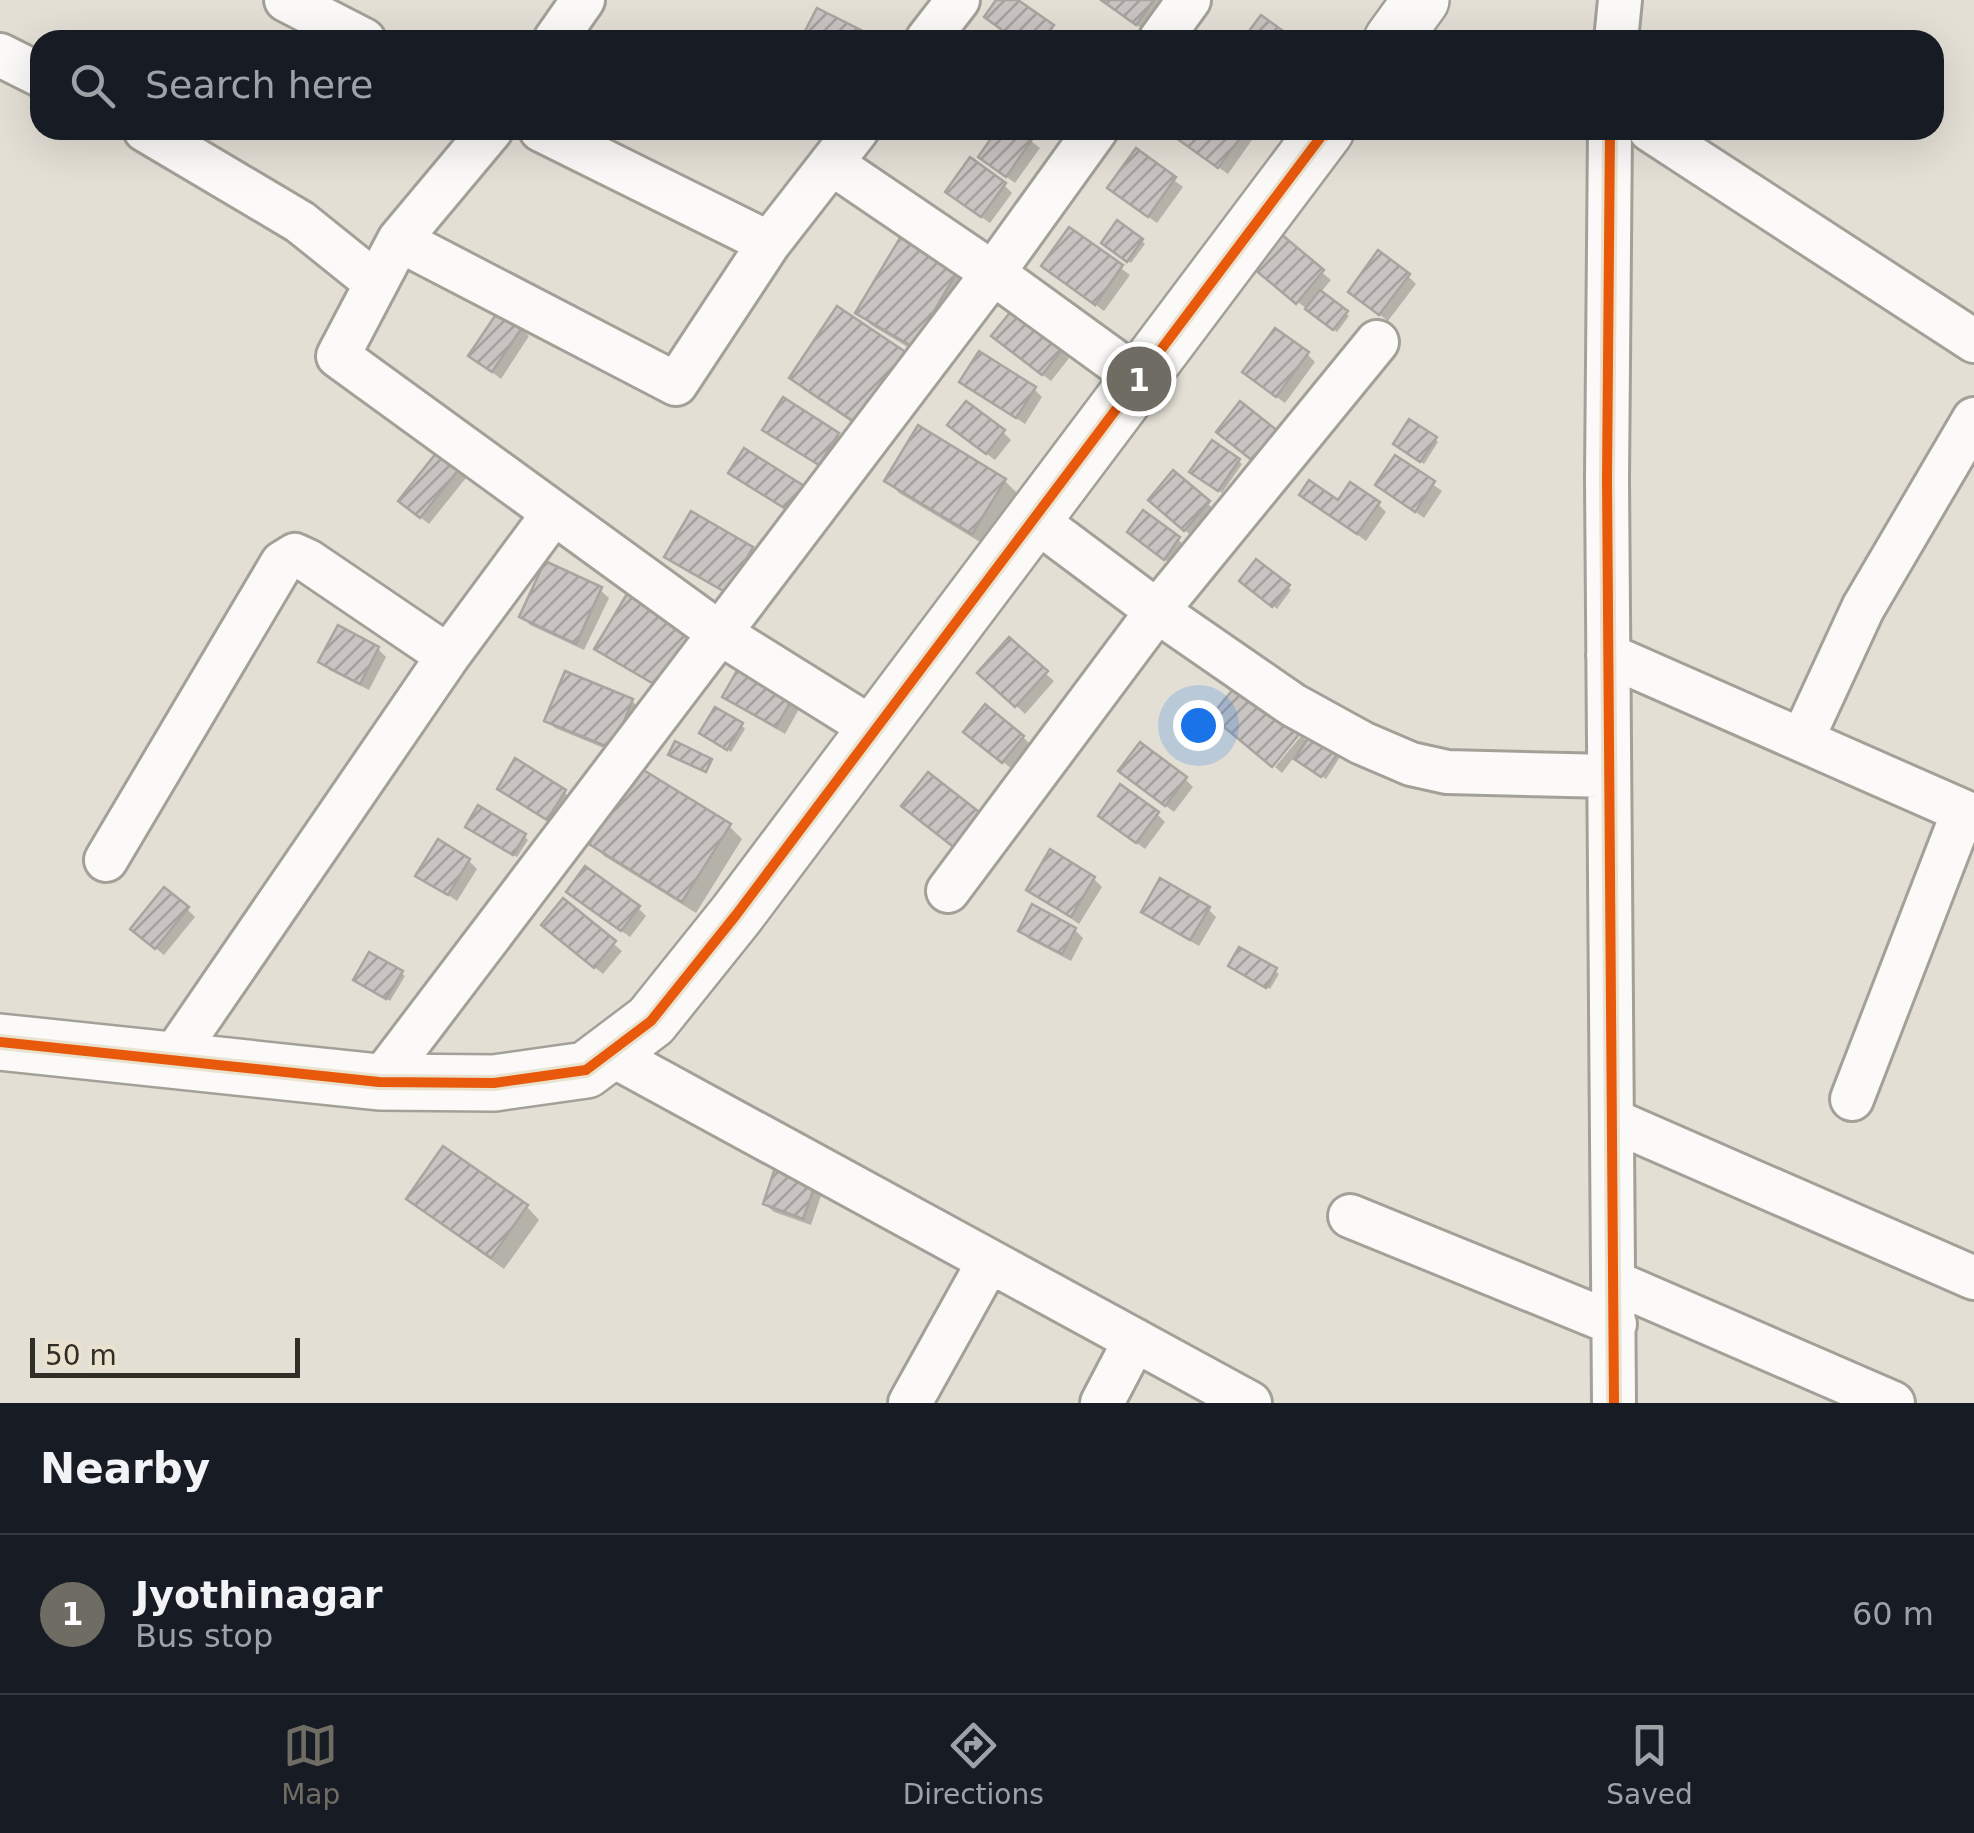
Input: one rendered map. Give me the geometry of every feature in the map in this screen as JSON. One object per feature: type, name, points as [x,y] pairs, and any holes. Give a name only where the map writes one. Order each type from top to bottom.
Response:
[{"type":"street","points":[[286,0],[344,30]]},
{"type":"street","points":[[562,30],[582,0]]},
{"type":"street","points":[[935,30],[958,0]]},
{"type":"street","points":[[1167,30],[1188,0]]},
{"type":"street","points":[[1399,30],[1421,0]]},
{"type":"street","points":[[1617,30],[1620,0]]},
{"type":"street","points":[[0,55],[30,70]]},
{"type":"street","points":[[162,140],[300,222],[376,282]]},
{"type":"street","points":[[483,140],[399,240],[338,356],[718,632],[876,730]]},
{"type":"street","points":[[561,140],[769,243]]},
{"type":"street","points":[[399,240],[676,384],[769,243],[849,140]]},
{"type":"street","points":[[379,1082],[994,274],[1089,140]]},
{"type":"street","points":[[0,1042],[379,1082],[494,1083],[586,1070],[651,1020],[736,915],[1318,140]]},
{"type":"street","points":[[1610,140],[1608,655],[1614,1403]]},
{"type":"street","points":[[1665,140],[1974,341]]},
{"type":"street","points":[[831,164],[994,274],[1139,379]]},
{"type":"street","points":[[948,891],[1157,611],[1378,342]]},
{"type":"street","points":[[1802,740],[1863,608],[1974,419]]},
{"type":"street","points":[[171,1060],[448,656],[553,514]]},
{"type":"street","points":[[1034,519],[1157,611],[1293,704],[1362,743],[1411,764],[1447,772],[1609,776]]},
{"type":"street","points":[[106,860],[282,563],[294,555],[448,656]]},
{"type":"street","points":[[1608,655],[1969,814],[1852,1098]]},
{"type":"street","points":[[608,1053],[1250,1403]]},
{"type":"street","points":[[1612,1120],[1974,1278]]},
{"type":"street","points":[[1350,1216],[1614,1303],[1893,1403]]},
{"type":"street","points":[[910,1403],[989,1261]]},
{"type":"street","points":[[1102,1403],[1135,1340]]},
{"type":"building","points":[[996,0],[1018,0],[1054,25],[1050,30],[1002,30],[984,17]]},
{"type":"building","points":[[1101,0],[1154,0],[1136,25]]},
{"type":"building","points":[[817,8],[861,30],[806,30]]},
{"type":"building","points":[[1261,15],[1282,30],[1250,30]]},
{"type":"building","points":[[990,140],[1032,140],[1006,177],[978,157]]},
{"type":"building","points":[[1179,140],[1239,140],[1218,168]]},
{"type":"building","points":[[1136,148],[1176,177],[1148,217],[1107,188]]},
{"type":"building","points":[[970,157],[1006,183],[981,217],[945,192]]},
{"type":"building","points":[[1117,220],[1143,239],[1127,262],[1101,243]]},
{"type":"building","points":[[1069,227],[1123,265],[1095,305],[1041,266]]},
{"type":"building","points":[[906,228],[960,267],[913,347],[855,313]]},
{"type":"building","points":[[1281,234],[1324,270],[1296,304],[1253,268]]},
{"type":"building","points":[[1378,250],[1410,274],[1379,315],[1348,292]]},
{"type":"building","points":[[1320,290],[1348,311],[1333,330],[1305,309]]},
{"type":"building","points":[[1017,304],[1068,342],[1042,375],[991,336]]},
{"type":"building","points":[[837,306],[910,355],[862,427],[789,378]]},
{"type":"building","points":[[499,310],[523,326],[492,372],[468,356]]},
{"type":"building","points":[[1275,328],[1309,352],[1276,397],[1242,372]]},
{"type":"building","points":[[979,351],[1036,387],[1016,418],[959,382]]},
{"type":"building","points":[[783,397],[839,433],[819,465],[762,430]]},
{"type":"building","points":[[966,401],[1005,430],[986,454],[947,425]]},
{"type":"building","points":[[1240,401],[1283,435],[1258,465],[1216,432]]},
{"type":"building","points":[[1409,419],[1437,437],[1420,462],[1393,444]]},
{"type":"building","points":[[918,425],[1006,479],[972,534],[884,481]]},
{"type":"building","points":[[1212,440],[1240,459],[1218,491],[1189,472]]},
{"type":"building","points":[[441,447],[463,464],[420,518],[398,501]]},
{"type":"building","points":[[744,448],[812,491],[797,516],[728,473]]},
{"type":"building","points":[[1395,455],[1435,481],[1415,512],[1375,485]]},
{"type":"building","points":[[1173,470],[1210,501],[1184,531],[1148,500]]},
{"type":"building","points":[[1309,480],[1338,500],[1350,482],[1380,502],[1357,534],[1299,495]]},
{"type":"building","points":[[1143,510],[1180,537],[1164,560],[1127,532]]},
{"type":"building","points":[[691,511],[753,547],[727,593],[664,557]]},
{"type":"building","points":[[1256,559],[1290,585],[1272,607],[1239,581]]},
{"type":"building","points":[[545,561],[602,587],[576,644],[519,617]]},
{"type":"building","points":[[627,594],[691,632],[659,687],[594,649]]},
{"type":"building","points":[[338,625],[379,647],[360,684],[318,662]]},
{"type":"building","points":[[1009,637],[1048,671],[1015,707],[977,673]]},
{"type":"building","points":[[742,662],[796,692],[776,727],[722,697]]},
{"type":"building","points":[[565,671],[633,699],[613,749],[544,721]]},
{"type":"building","points":[[1240,681],[1301,732],[1272,767],[1211,716]]},
{"type":"building","points":[[985,704],[1024,736],[1002,763],[963,732]]},
{"type":"building","points":[[715,707],[743,723],[727,750],[699,733]]},
{"type":"building","points":[[1312,733],[1339,752],[1321,777],[1294,759]]},
{"type":"building","points":[[675,741],[712,759],[706,772],[668,755]]},
{"type":"building","points":[[1140,742],[1187,777],[1165,806],[1118,771]]},
{"type":"building","points":[[515,758],[566,790],[547,820],[497,789]]},
{"type":"building","points":[[637,766],[731,824],[682,902],[589,844]]},
{"type":"building","points":[[928,772],[983,815],[956,849],[901,806]]},
{"type":"building","points":[[1120,784],[1159,812],[1136,843],[1098,816]]},
{"type":"building","points":[[478,805],[526,834],[513,855],[465,827]]},
{"type":"building","points":[[438,839],[470,859],[448,895],[415,876]]},
{"type":"building","points":[[1050,849],[1095,877],[1071,917],[1026,890]]},
{"type":"building","points":[[585,866],[640,906],[621,931],[566,892]]},
{"type":"building","points":[[1160,878],[1210,907],[1190,940],[1141,912]]},
{"type":"building","points":[[164,887],[189,907],[155,949],[130,929]]},
{"type":"building","points":[[563,898],[616,941],[594,968],[541,925]]},
{"type":"building","points":[[1032,904],[1076,928],[1062,954],[1018,931]]},
{"type":"building","points":[[1239,947],[1277,968],[1266,988],[1228,966]]},
{"type":"building","points":[[369,952],[403,971],[386,999],[353,980]]},
{"type":"building","points":[[443,1146],[528,1205],[491,1258],[406,1199]]},
{"type":"building","points":[[776,1165],[817,1180],[803,1219],[763,1204]]},
{"type":"cycle path","points":[[0,1042],[379,1082],[494,1083],[586,1070],[651,1021],[736,915],[1318,140]]},
{"type":"cycle path","points":[[1610,140],[1607,479],[1614,1403]]},
{"type":"place","name":"Jyothinagar","points":[[1139,379]]}]
